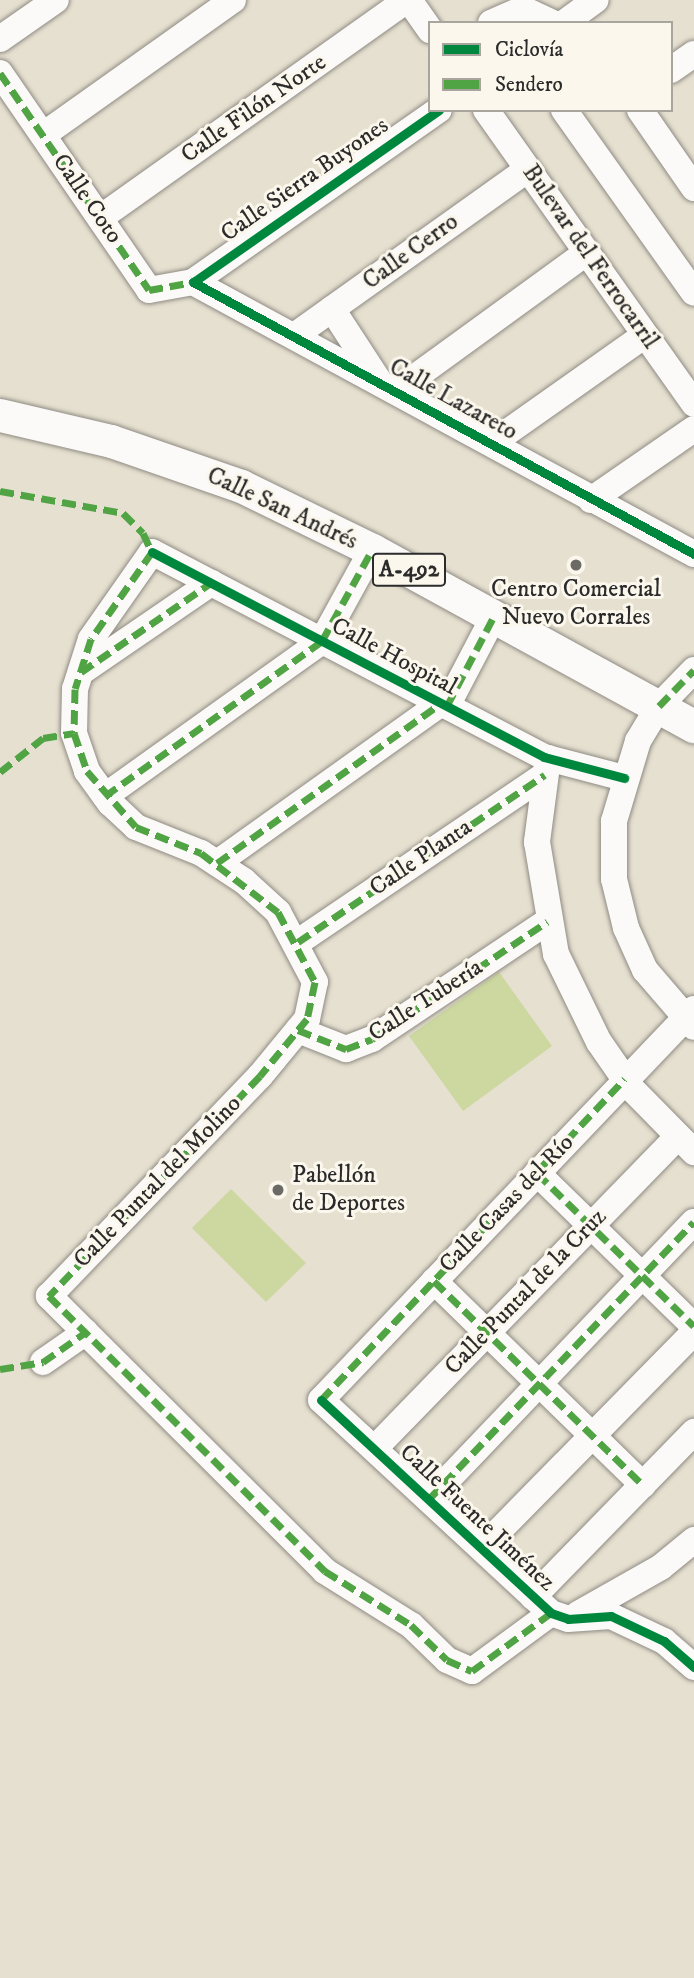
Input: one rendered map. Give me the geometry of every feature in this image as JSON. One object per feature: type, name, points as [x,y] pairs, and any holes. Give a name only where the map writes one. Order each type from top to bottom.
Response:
[{"type":"main road","name":"Calle San Andrés","points":[[0,415],[178,463],[372,550],[694,726]]},
{"type":"street","points":[[0,39],[56,0]]},
{"type":"street","points":[[43,135],[233,0]]},
{"type":"street","points":[[408,0],[428,27]]},
{"type":"street","name":"Calle Filón Norte","points":[[100,218],[408,0]]},
{"type":"street","points":[[491,13],[523,9],[567,17],[596,0]]},
{"type":"street","points":[[673,69],[694,54]]},
{"type":"street","name":"Calle Coto","points":[[0,73],[149,290],[192,282]]},
{"type":"street","name":"Calle Sierra Buyones","points":[[192,282],[436,112]]},
{"type":"street","name":"Bulevar del Ferrocarril","points":[[487,112],[694,404]]},
{"type":"street","points":[[565,112],[694,293]]},
{"type":"street","points":[[641,112],[692,182]]},
{"type":"street","name":"Calle Cerro","points":[[294,336],[528,169]]},
{"type":"street","points":[[388,387],[586,252]]},
{"type":"street","name":"Calle Lazareto","points":[[192,282],[694,554]]},
{"type":"street","name":"Calle Lazareto","points":[[332,309],[388,387]]},
{"type":"street","points":[[492,443],[645,335]]},
{"type":"street","points":[[591,500],[694,429]]},
{"type":"street","points":[[105,796],[322,641],[372,550]]},
{"type":"street","name":"Calle Hospital","points":[[152,552],[444,705],[546,766],[624,778]]},
{"type":"street","name":"Calle Puntal del Molino","points":[[152,552],[91,639],[81,672],[74,733],[105,796],[136,827],[217,863],[278,912],[298,942],[315,982],[298,1030],[49,1296],[325,1571],[411,1625],[447,1660],[472,1671],[551,1610]]},
{"type":"street","points":[[81,672],[211,583]]},
{"type":"street","points":[[217,863],[444,705],[494,616]]},
{"type":"street","points":[[691,1018],[645,970],[626,928],[614,868],[614,821],[624,778],[659,706],[694,670]]},
{"type":"street","points":[[546,766],[537,842],[547,922],[567,980],[625,1079],[685,1144]]},
{"type":"street","name":"Calle Planta","points":[[298,942],[546,766]]},
{"type":"street","name":"Calle Tubería","points":[[298,1030],[346,1049],[372,1039],[547,922]]},
{"type":"street","name":"Calle Casas del Río","points":[[321,1400],[625,1079],[691,1018]]},
{"type":"street","name":"Calle Puntal de la Cruz","points":[[375,1448],[591,1225],[685,1144]]},
{"type":"street","points":[[537,1173],[694,1326]]},
{"type":"street","points":[[429,1499],[694,1222]]},
{"type":"street","points":[[434,1281],[643,1485]]},
{"type":"street","points":[[43,1362],[86,1332]]},
{"type":"street","points":[[482,1548],[694,1332]]},
{"type":"street","name":"Calle Fuente Jiménez","points":[[321,1400],[551,1610],[611,1616],[689,1655]]},
{"type":"street","points":[[551,1610],[643,1485],[694,1432]]},
{"type":"street","points":[[551,1610],[661,1567],[694,1539]]},
{"type":"green space","points":[[499,972],[552,1046],[463,1111],[409,1036]]},
{"type":"green space","points":[[231,1189],[306,1263],[266,1302],[192,1228]]},
{"type":"marked path","points":[[0,73],[149,290],[193,282]]},
{"type":"marked path","points":[[0,491],[123,513],[143,533],[152,552],[91,639],[75,689],[74,733],[87,771],[136,827],[201,853],[278,912],[315,982],[307,1019],[260,1076],[49,1296],[325,1571],[411,1625],[447,1660],[472,1671],[551,1613]]},
{"type":"marked path","points":[[105,796],[322,641],[372,550]]},
{"type":"marked path","points":[[81,672],[211,583]]},
{"type":"marked path","points":[[447,706],[494,616]]},
{"type":"marked path","points":[[659,706],[694,670]]},
{"type":"marked path","points":[[217,863],[441,703]]},
{"type":"marked path","points":[[0,772],[43,738],[74,733]]},
{"type":"marked path","points":[[298,942],[545,775]]},
{"type":"marked path","points":[[298,1030],[346,1049],[372,1039],[547,922]]},
{"type":"marked path","points":[[321,1400],[625,1079]]},
{"type":"marked path","points":[[537,1173],[694,1326]]},
{"type":"marked path","points":[[429,1499],[694,1222]]},
{"type":"marked path","points":[[434,1281],[643,1485]]},
{"type":"marked path","points":[[0,1369],[43,1362],[86,1332]]},
{"type":"cycle path","points":[[436,112],[193,282],[694,554]]},
{"type":"cycle path","points":[[152,552],[544,757],[624,778]]},
{"type":"cycle path","points":[[321,1400],[551,1613],[568,1619],[611,1616],[664,1641],[694,1667]]},
{"type":"place","name":"Centro Comercial Nuevo Corrales","points":[[576,565]]},
{"type":"place","name":"Pabellón de Deportes","points":[[278,1190]]}]
